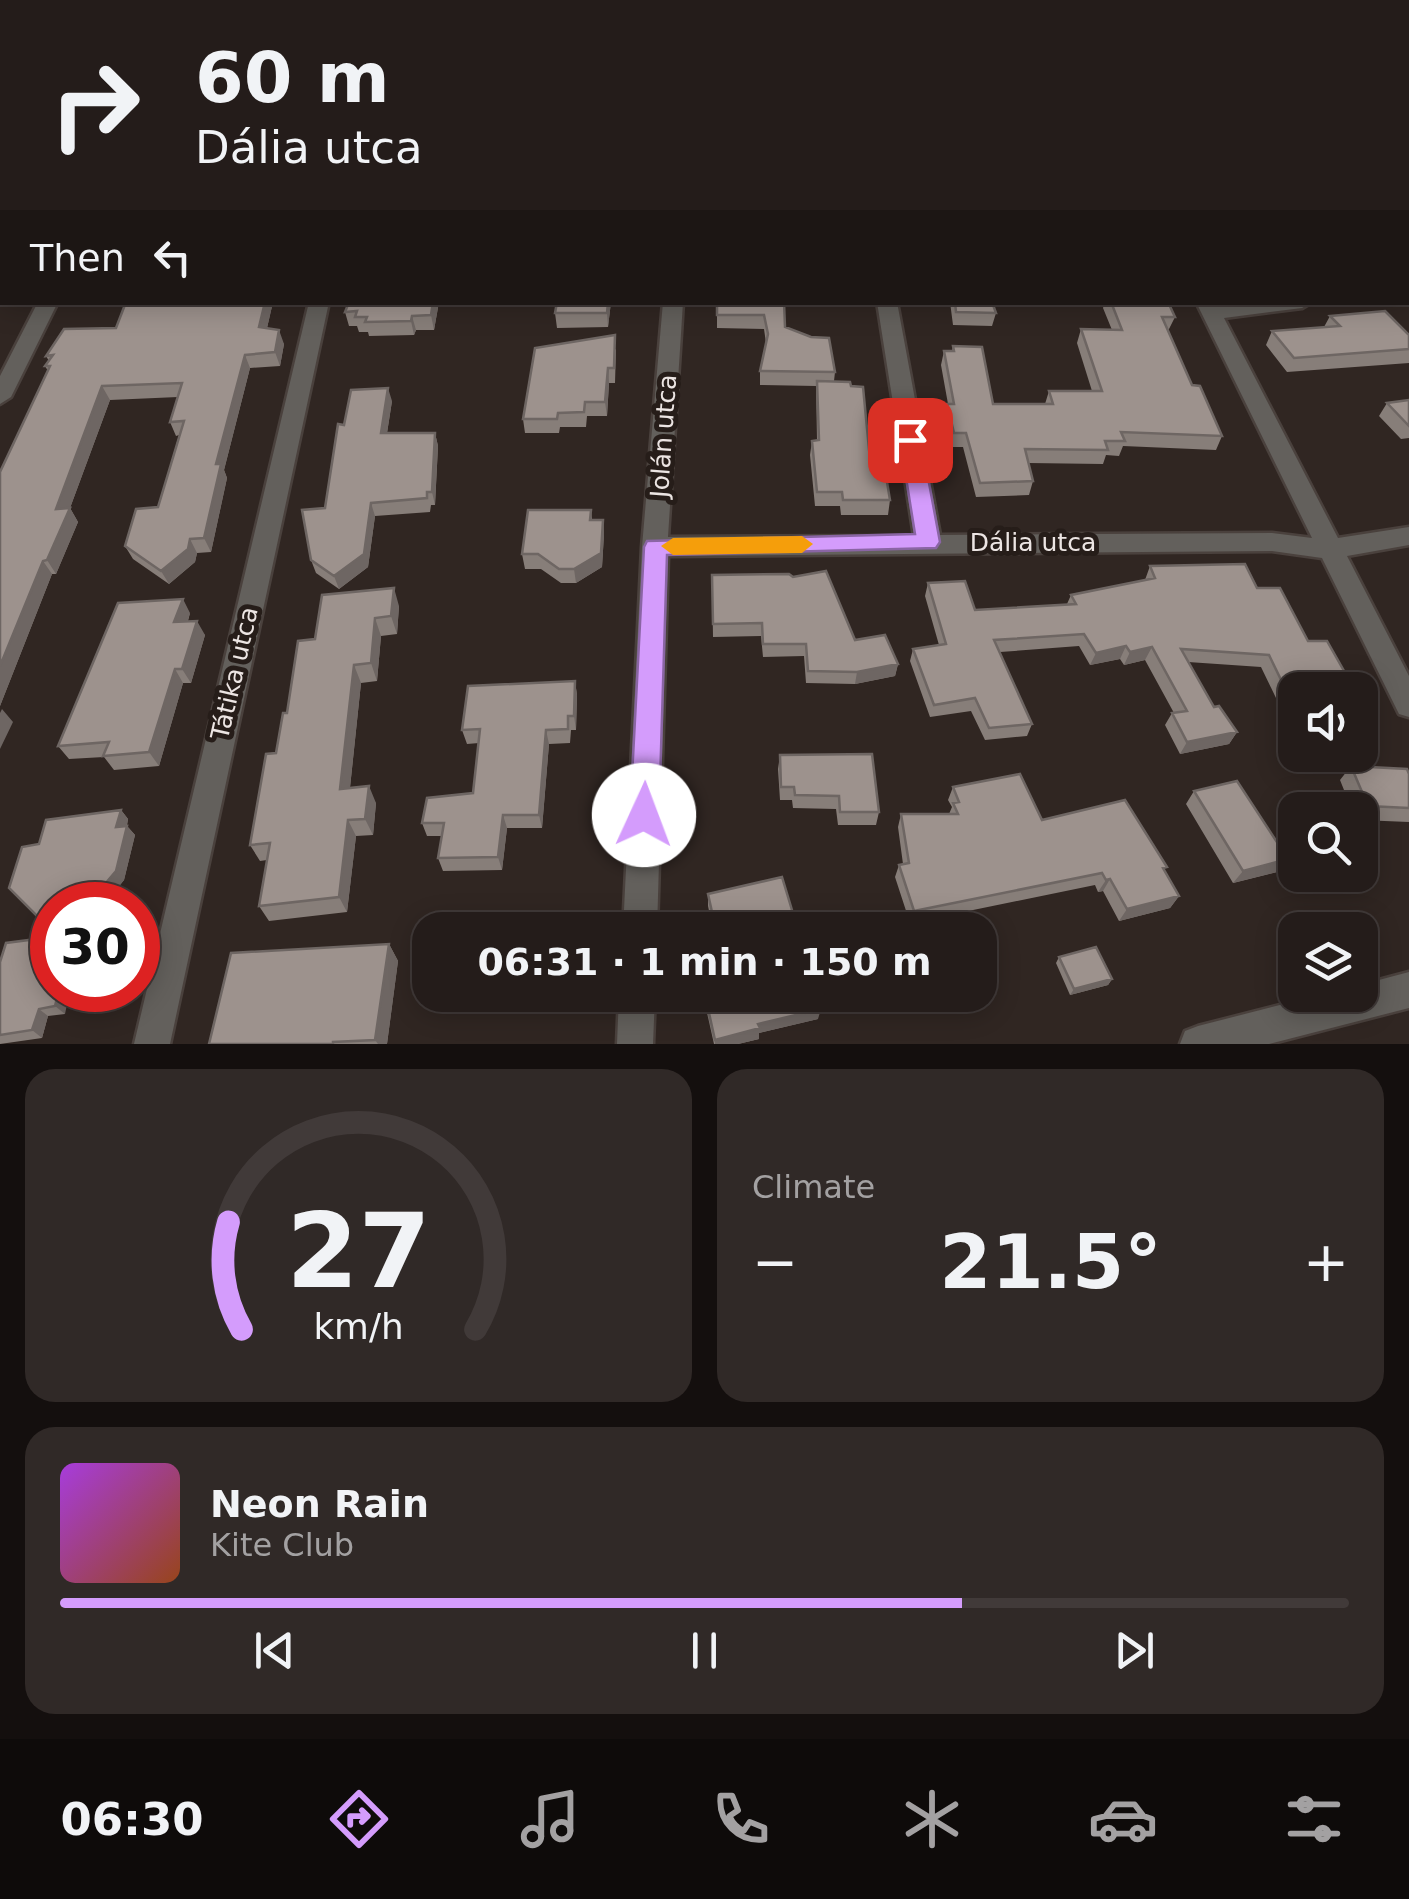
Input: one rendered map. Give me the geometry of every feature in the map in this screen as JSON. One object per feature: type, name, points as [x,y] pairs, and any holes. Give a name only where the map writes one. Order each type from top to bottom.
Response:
[{"type":"street","points":[[0,396],[46,305]]},
{"type":"street","name":"Tátika utca","points":[[152,1044],[319,305]]},
{"type":"street","name":"Jolán utca","points":[[641,912],[655,547],[673,305]]},
{"type":"street","points":[[888,305],[928,542]]},
{"type":"street","points":[[1256,305],[1209,308],[1409,705]]},
{"type":"street","name":"Dália utca","points":[[655,547],[1272,542],[1329,550],[1409,536]]},
{"type":"street","points":[[1214,1042],[1409,990]]},
{"type":"street","points":[[635,1044],[636,1012]]},
{"type":"building","points":[[125,305],[264,305],[259,327],[279,330],[275,352],[245,355],[216,464],[221,464],[204,538],[190,539],[188,549],[161,571],[125,546],[136,509],[158,507],[184,421],[170,422],[182,383],[102,386],[56,509],[70,508],[47,560],[43,561],[0,666],[0,472],[50,366],[45,366],[53,355],[46,356],[64,329],[116,328]]},
{"type":"building","points":[[348,305],[433,305],[431,315],[412,316],[411,321],[365,322],[367,317],[355,317],[357,311],[345,312]]},
{"type":"building","points":[[556,305],[608,305],[607,313],[555,313]]},
{"type":"building","points":[[717,305],[784,305],[785,327],[811,337],[829,338],[835,372],[760,371],[768,334],[764,315],[717,315]]},
{"type":"building","points":[[955,305],[993,305],[996,313],[956,312]]},
{"type":"building","points":[[1112,305],[1169,305],[1175,317],[1162,317],[1192,385],[1200,386],[1222,436],[1121,432],[1125,441],[1105,441],[1108,450],[1025,449],[1033,481],[980,483],[966,433],[954,433],[947,404],[954,404],[944,351],[954,351],[953,346],[982,347],[993,404],[1053,404],[1049,391],[1102,391],[1081,329],[1122,330]]},
{"type":"building","points":[[1385,311],[1409,335],[1409,349],[1294,358],[1272,331],[1340,326],[1330,316]]},
{"type":"building","points":[[615,335],[614,368],[608,368],[605,402],[585,402],[584,412],[558,413],[557,419],[523,419],[535,348]]},
{"type":"building","points":[[817,381],[850,382],[851,386],[863,387],[871,470],[885,470],[890,500],[843,500],[842,492],[817,492],[812,441],[819,440]]},
{"type":"building","points":[[388,388],[381,433],[435,433],[432,492],[427,492],[427,498],[371,503],[364,554],[334,576],[311,560],[302,510],[325,508],[338,424],[344,425],[351,390]]},
{"type":"building","points":[[1409,400],[1409,426],[1387,403]]},
{"type":"building","points":[[528,510],[591,510],[590,520],[603,520],[601,553],[574,569],[559,569],[538,554],[522,554]]},
{"type":"building","points":[[1245,564],[1257,588],[1280,588],[1308,641],[1327,641],[1345,672],[1278,674],[1269,655],[1181,649],[1214,707],[1219,706],[1237,732],[1187,742],[1172,713],[1187,711],[1152,647],[1130,652],[1126,646],[1096,653],[1084,634],[994,640],[1032,724],[989,728],[975,698],[934,705],[913,649],[946,644],[928,583],[965,581],[975,610],[1076,604],[1071,595],[1155,578],[1150,566]]},
{"type":"building","points":[[826,571],[855,640],[885,635],[898,664],[857,672],[808,671],[806,644],[763,644],[762,623],[713,624],[712,575],[793,577]]},
{"type":"building","points":[[394,588],[391,616],[375,618],[371,663],[354,665],[340,789],[369,786],[365,819],[348,820],[339,897],[259,906],[270,843],[250,845],[266,754],[276,753],[283,713],[287,713],[298,641],[315,639],[322,595]]},
{"type":"building","points":[[183,599],[174,622],[197,621],[182,669],[175,669],[149,752],[103,756],[109,742],[58,746],[118,603]]},
{"type":"building","points":[[575,681],[574,716],[568,716],[568,729],[546,730],[539,815],[503,815],[498,857],[438,858],[444,823],[422,823],[427,798],[473,793],[480,729],[462,730],[468,686]]},
{"type":"building","points":[[872,754],[879,812],[840,812],[839,796],[795,795],[794,787],[781,787],[780,755]]},
{"type":"building","points":[[1378,767],[1407,769],[1409,808],[1378,806],[1378,792],[1362,792],[1354,772],[1378,772]]},
{"type":"building","points":[[1020,774],[1042,820],[1125,800],[1167,867],[1163,868],[1179,896],[1127,909],[1110,879],[1106,880],[1102,873],[914,911],[899,865],[909,863],[901,814],[958,814],[953,803],[959,802],[953,787]]},
{"type":"building","points":[[1237,781],[1278,844],[1278,862],[1243,871],[1194,791]]},
{"type":"building","points":[[121,810],[116,827],[127,826],[116,871],[107,882],[30,882],[30,909],[9,888],[22,847],[39,844],[46,820]]},
{"type":"building","points":[[782,877],[793,912],[712,912],[708,894]]},
{"type":"building","points":[[30,940],[30,1012],[38,1012],[32,1030],[0,1035],[0,962],[6,943]]},
{"type":"building","points":[[389,944],[375,1040],[209,1044],[231,953]]},
{"type":"building","points":[[1096,947],[1112,979],[1074,989],[1059,957]]},
{"type":"building","points":[[709,1012],[808,1012],[758,1024],[760,1028],[715,1040]]},
{"type":"slow traffic","points":[[673,546],[802,544]]},
{"type":"route","points":[[644,815],[655,547],[928,542],[910,440]]}]
